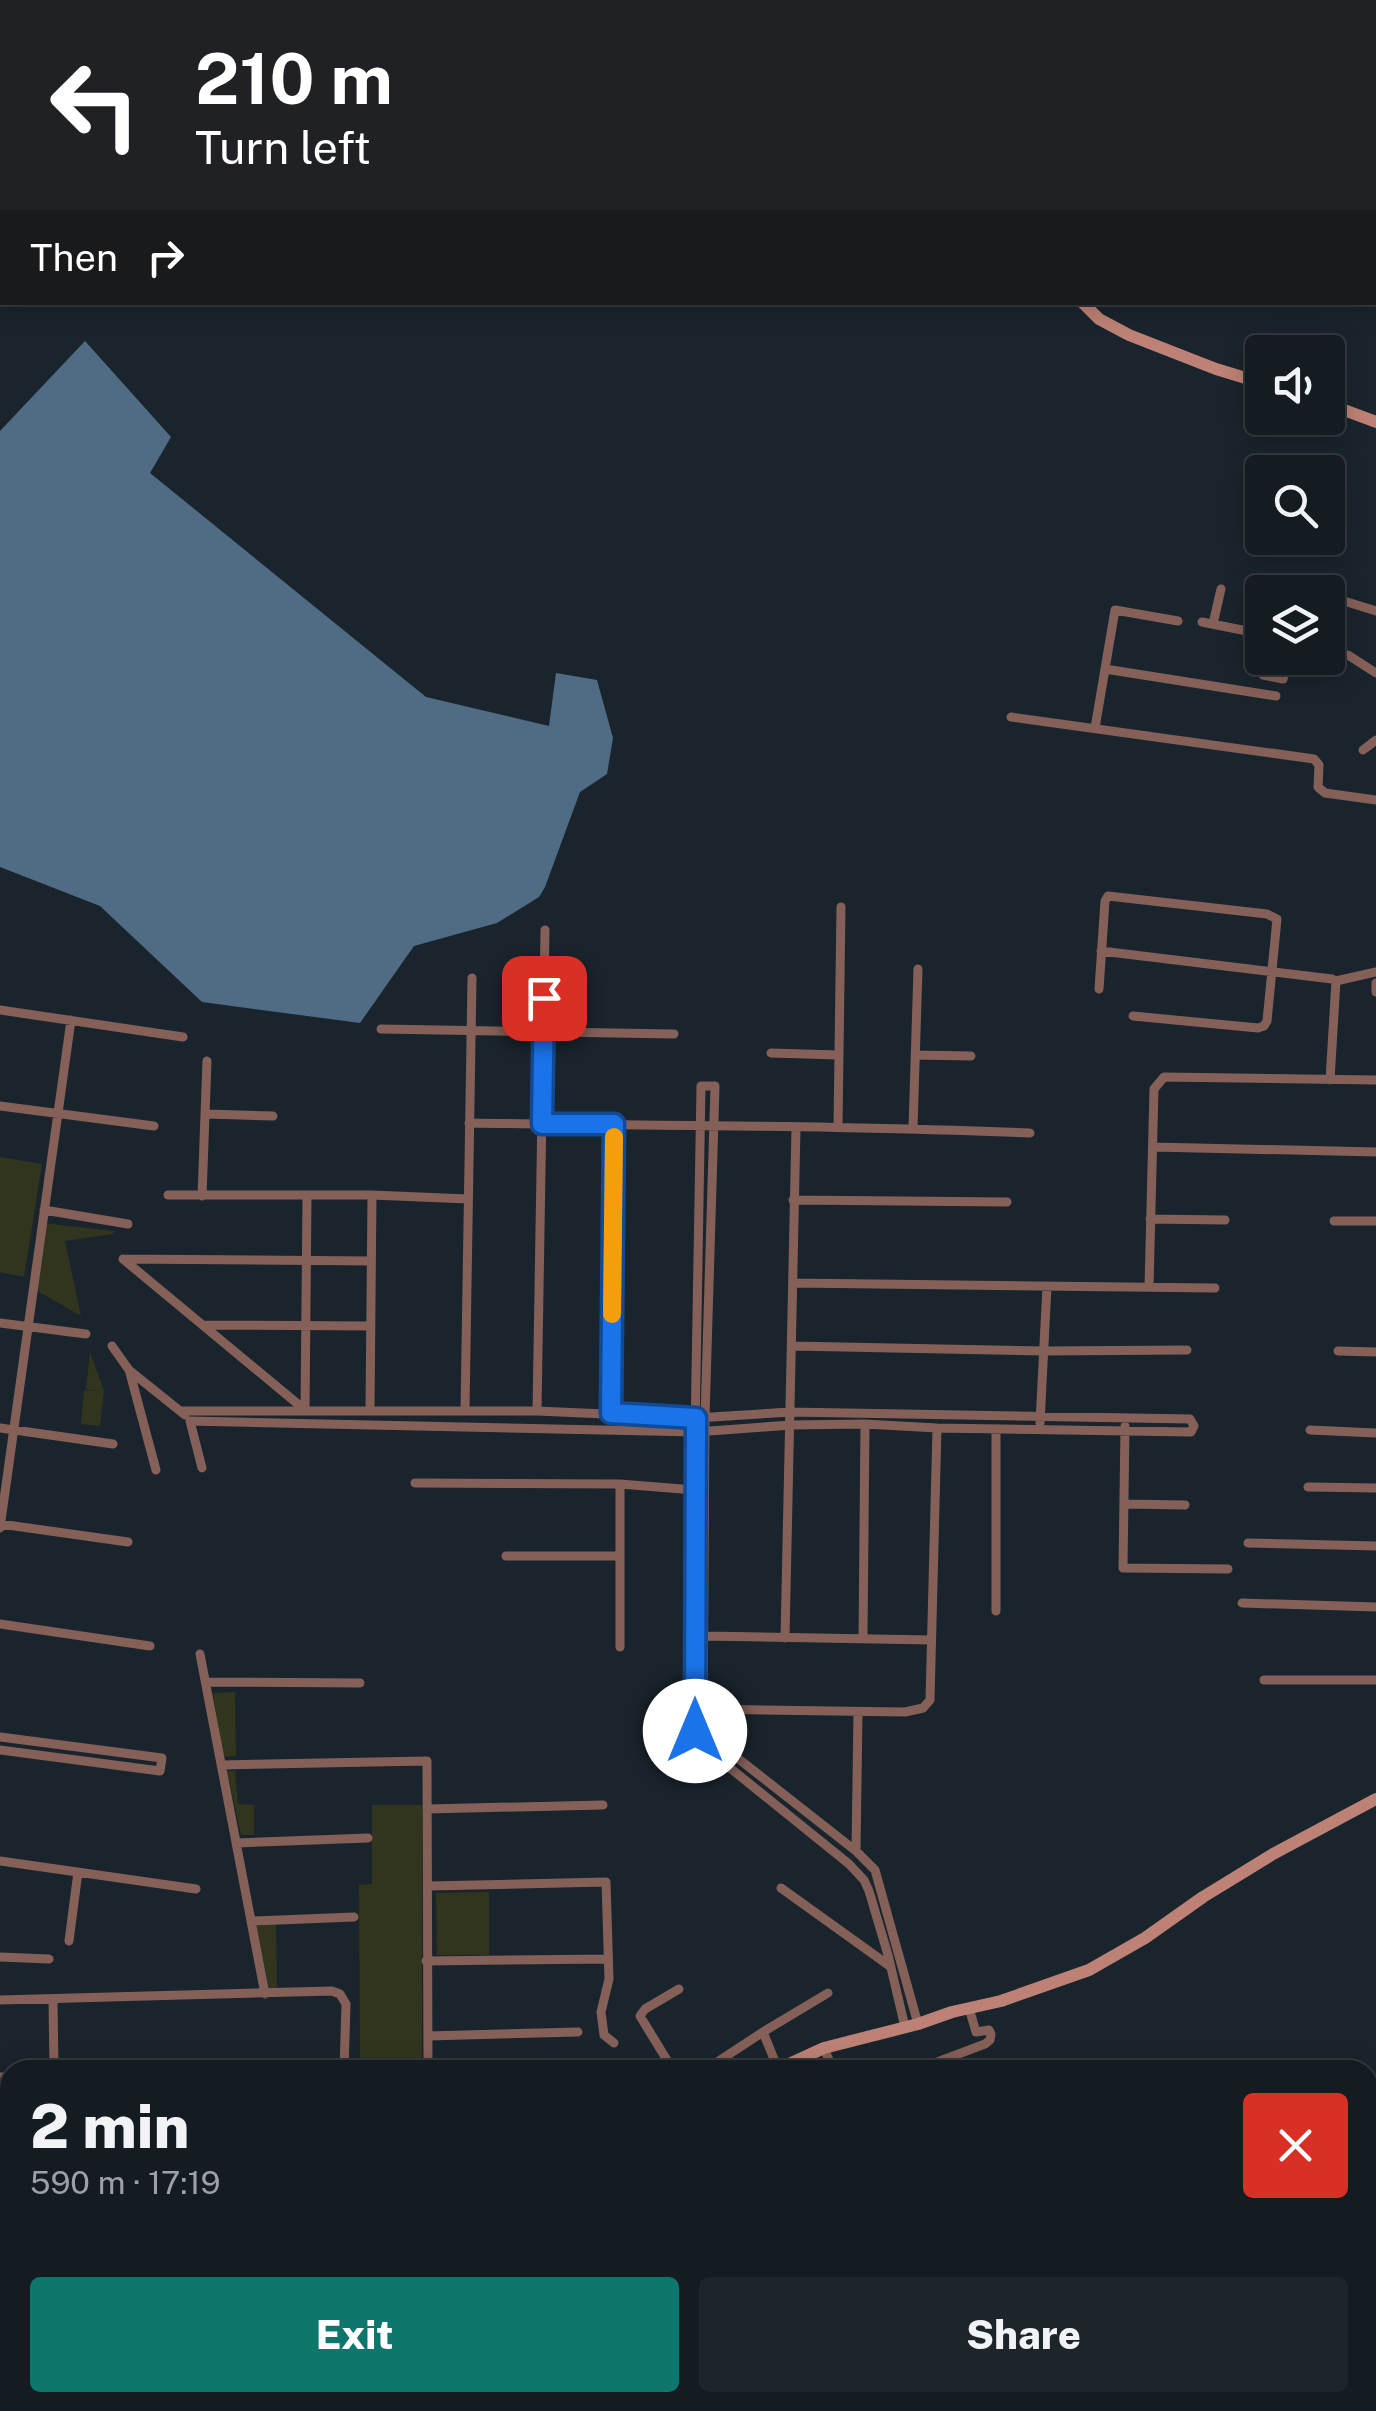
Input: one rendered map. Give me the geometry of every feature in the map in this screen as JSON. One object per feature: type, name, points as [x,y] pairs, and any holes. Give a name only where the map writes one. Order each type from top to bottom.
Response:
[{"type":"main road","points":[[1085,305],[1099,319],[1130,335],[1245,378]]},
{"type":"main road","points":[[1345,410],[1376,422]]},
{"type":"main road","points":[[806,2060],[824,2048],[1034,1990],[1089,1970],[1273,1854],[1376,1799]]},
{"type":"street","points":[[1221,589],[1207,623],[1245,630]]},
{"type":"street","points":[[1345,601],[1376,610]]},
{"type":"street","points":[[1096,728],[1114,610],[1178,621]]},
{"type":"street","points":[[1345,654],[1376,673]]},
{"type":"street","points":[[1105,669],[1276,696]]},
{"type":"street","points":[[1263,675],[1283,679],[1284,675]]},
{"type":"street","points":[[1011,718],[1314,759],[1319,765],[1318,787],[1324,793],[1376,800]]},
{"type":"street","points":[[1363,750],[1376,740]]},
{"type":"street","points":[[1099,989],[1108,896],[1268,914],[1277,919],[1264,1026],[1133,1016]]},
{"type":"street","points":[[838,1126],[841,907]]},
{"type":"street","points":[[536,1411],[545,930]]},
{"type":"street","points":[[1102,951],[1336,981],[1376,972]]},
{"type":"street","points":[[913,1128],[918,969]]},
{"type":"street","points":[[465,1410],[472,978]]},
{"type":"street","points":[[1330,1080],[1336,981]]},
{"type":"street","points":[[1376,982],[1376,992]]},
{"type":"street","points":[[0,1010],[183,1036]]},
{"type":"street","points":[[71,1020],[0,1526],[128,1542]]},
{"type":"street","points":[[381,1029],[674,1034]]},
{"type":"street","points":[[771,1053],[838,1055]]},
{"type":"street","points":[[916,1055],[971,1056]]},
{"type":"street","points":[[202,1196],[208,1061]]},
{"type":"street","points":[[1149,1288],[1154,1089],[1164,1077],[1376,1080]]},
{"type":"street","points":[[700,1417],[715,1086],[701,1086],[699,1124],[700,1432],[703,1731],[875,1870],[911,2025]]},
{"type":"street","points":[[0,1106],[154,1126]]},
{"type":"street","points":[[206,1114],[272,1116]]},
{"type":"street","points":[[470,1123],[838,1126],[1030,1133]]},
{"type":"street","points":[[611,1413],[614,1124]]},
{"type":"street","points":[[786,1638],[796,1128]]},
{"type":"street","points":[[1153,1147],[1376,1152]]},
{"type":"street","points":[[168,1196],[468,1199]]},
{"type":"street","points":[[306,1411],[307,1196]]},
{"type":"street","points":[[370,1410],[372,1196]]},
{"type":"street","points":[[793,1200],[1008,1202]]},
{"type":"street","points":[[44,1210],[128,1224]]},
{"type":"street","points":[[1150,1219],[1225,1220]]},
{"type":"street","points":[[1334,1220],[1376,1221]]},
{"type":"street","points":[[306,1411],[122,1259],[372,1261]]},
{"type":"street","points":[[793,1283],[1216,1288]]},
{"type":"street","points":[[1040,1424],[1046,1286]]},
{"type":"street","points":[[0,1323],[86,1334]]},
{"type":"street","points":[[203,1325],[371,1326]]},
{"type":"street","points":[[112,1346],[130,1370],[190,1421],[202,1468]]},
{"type":"street","points":[[792,1346],[1187,1350]]},
{"type":"street","points":[[1338,1351],[1376,1352]]},
{"type":"street","points":[[130,1370],[156,1470]]},
{"type":"street","points":[[182,1411],[465,1410],[700,1417],[790,1412],[1040,1424],[1190,1419],[1194,1426],[1191,1432],[1125,1424]]},
{"type":"street","points":[[190,1421],[700,1432],[792,1425],[996,1429],[1040,1424]]},
{"type":"street","points":[[863,1638],[865,1424]]},
{"type":"street","points":[[1125,1424],[1123,1568],[1228,1569]]},
{"type":"street","points":[[0,1428],[112,1444]]},
{"type":"street","points":[[703,1709],[905,1712],[923,1708],[930,1700],[937,1428]]},
{"type":"street","points":[[996,1429],[996,1610]]},
{"type":"street","points":[[1310,1430],[1376,1432]]},
{"type":"street","points":[[700,1432],[694,1490],[698,1741],[864,1880],[911,2025]]},
{"type":"street","points":[[415,1482],[620,1484],[694,1490]]},
{"type":"street","points":[[620,1484],[620,1647]]},
{"type":"street","points":[[1308,1487],[1376,1488]]},
{"type":"street","points":[[1126,1504],[1186,1505]]},
{"type":"street","points":[[1248,1543],[1376,1546]]},
{"type":"street","points":[[506,1556],[619,1556]]},
{"type":"street","points":[[1242,1603],[1376,1606]]},
{"type":"street","points":[[0,1624],[150,1646]]},
{"type":"street","points":[[703,1636],[930,1640]]},
{"type":"street","points":[[200,1654],[265,1994]]},
{"type":"street","points":[[1264,1680],[1376,1680]]},
{"type":"street","points":[[206,1682],[360,1683]]},
{"type":"street","points":[[856,1852],[858,1712]]},
{"type":"street","points":[[0,1737],[162,1758],[160,1771],[0,1750]]},
{"type":"street","points":[[222,1765],[427,1761],[428,2060]]},
{"type":"street","points":[[427,1809],[602,1806]]},
{"type":"street","points":[[237,1843],[368,1838]]},
{"type":"street","points":[[0,1861],[196,1889]]},
{"type":"street","points":[[69,1941],[78,1872]]},
{"type":"street","points":[[429,1886],[606,1882],[609,1979],[601,2012],[604,2036],[614,2043]]},
{"type":"street","points":[[781,1888],[891,1967]]},
{"type":"street","points":[[251,1921],[354,1916]]},
{"type":"street","points":[[0,1957],[49,1959]]},
{"type":"street","points":[[426,1960],[608,1960]]},
{"type":"street","points":[[667,2060],[640,2016],[679,1988]]},
{"type":"street","points":[[0,2000],[332,1991],[340,1994],[346,2004],[344,2060]]},
{"type":"street","points":[[721,2060],[828,1993]]},
{"type":"street","points":[[54,1999],[54,2060]]},
{"type":"street","points":[[943,2060],[990,2040],[989,2030],[976,2032],[969,2008]]},
{"type":"street","points":[[428,2036],[578,2032]]},
{"type":"street","points":[[764,2032],[774,2060]]},
{"type":"street","points":[[824,2048],[829,2060]]},
{"type":"green space","points":[[0,1157],[42,1164],[24,1277],[0,1272]]},
{"type":"green space","points":[[42,1223],[115,1231],[65,1241],[81,1316],[34,1289]]},
{"type":"green space","points":[[90,1352],[104,1391],[100,1426],[81,1424],[84,1390],[98,1391],[86,1389]]},
{"type":"green space","points":[[235,1692],[236,1756],[223,1757],[213,1693]]},
{"type":"green space","points":[[227,1771],[235,1771],[238,1804],[254,1805],[254,1835],[241,1835]]},
{"type":"green space","points":[[372,1805],[422,1805],[422,2060],[360,2060],[359,1885],[372,1884]]},
{"type":"green space","points":[[489,1892],[489,1955],[437,1955],[436,1893]]},
{"type":"green space","points":[[276,1924],[277,1988],[269,1989],[256,1926]]},
{"type":"water","points":[[85,341],[171,437],[150,473],[426,697],[549,726],[556,673],[597,680],[613,738],[607,774],[580,792],[539,897],[497,923],[414,946],[360,1023],[202,1002],[100,906],[0,867],[0,431]]},
{"type":"slow traffic","points":[[612,1314],[614,1137]]},
{"type":"route","points":[[544,998],[542,1124],[614,1124],[611,1413],[696,1418],[695,1731]]}]
